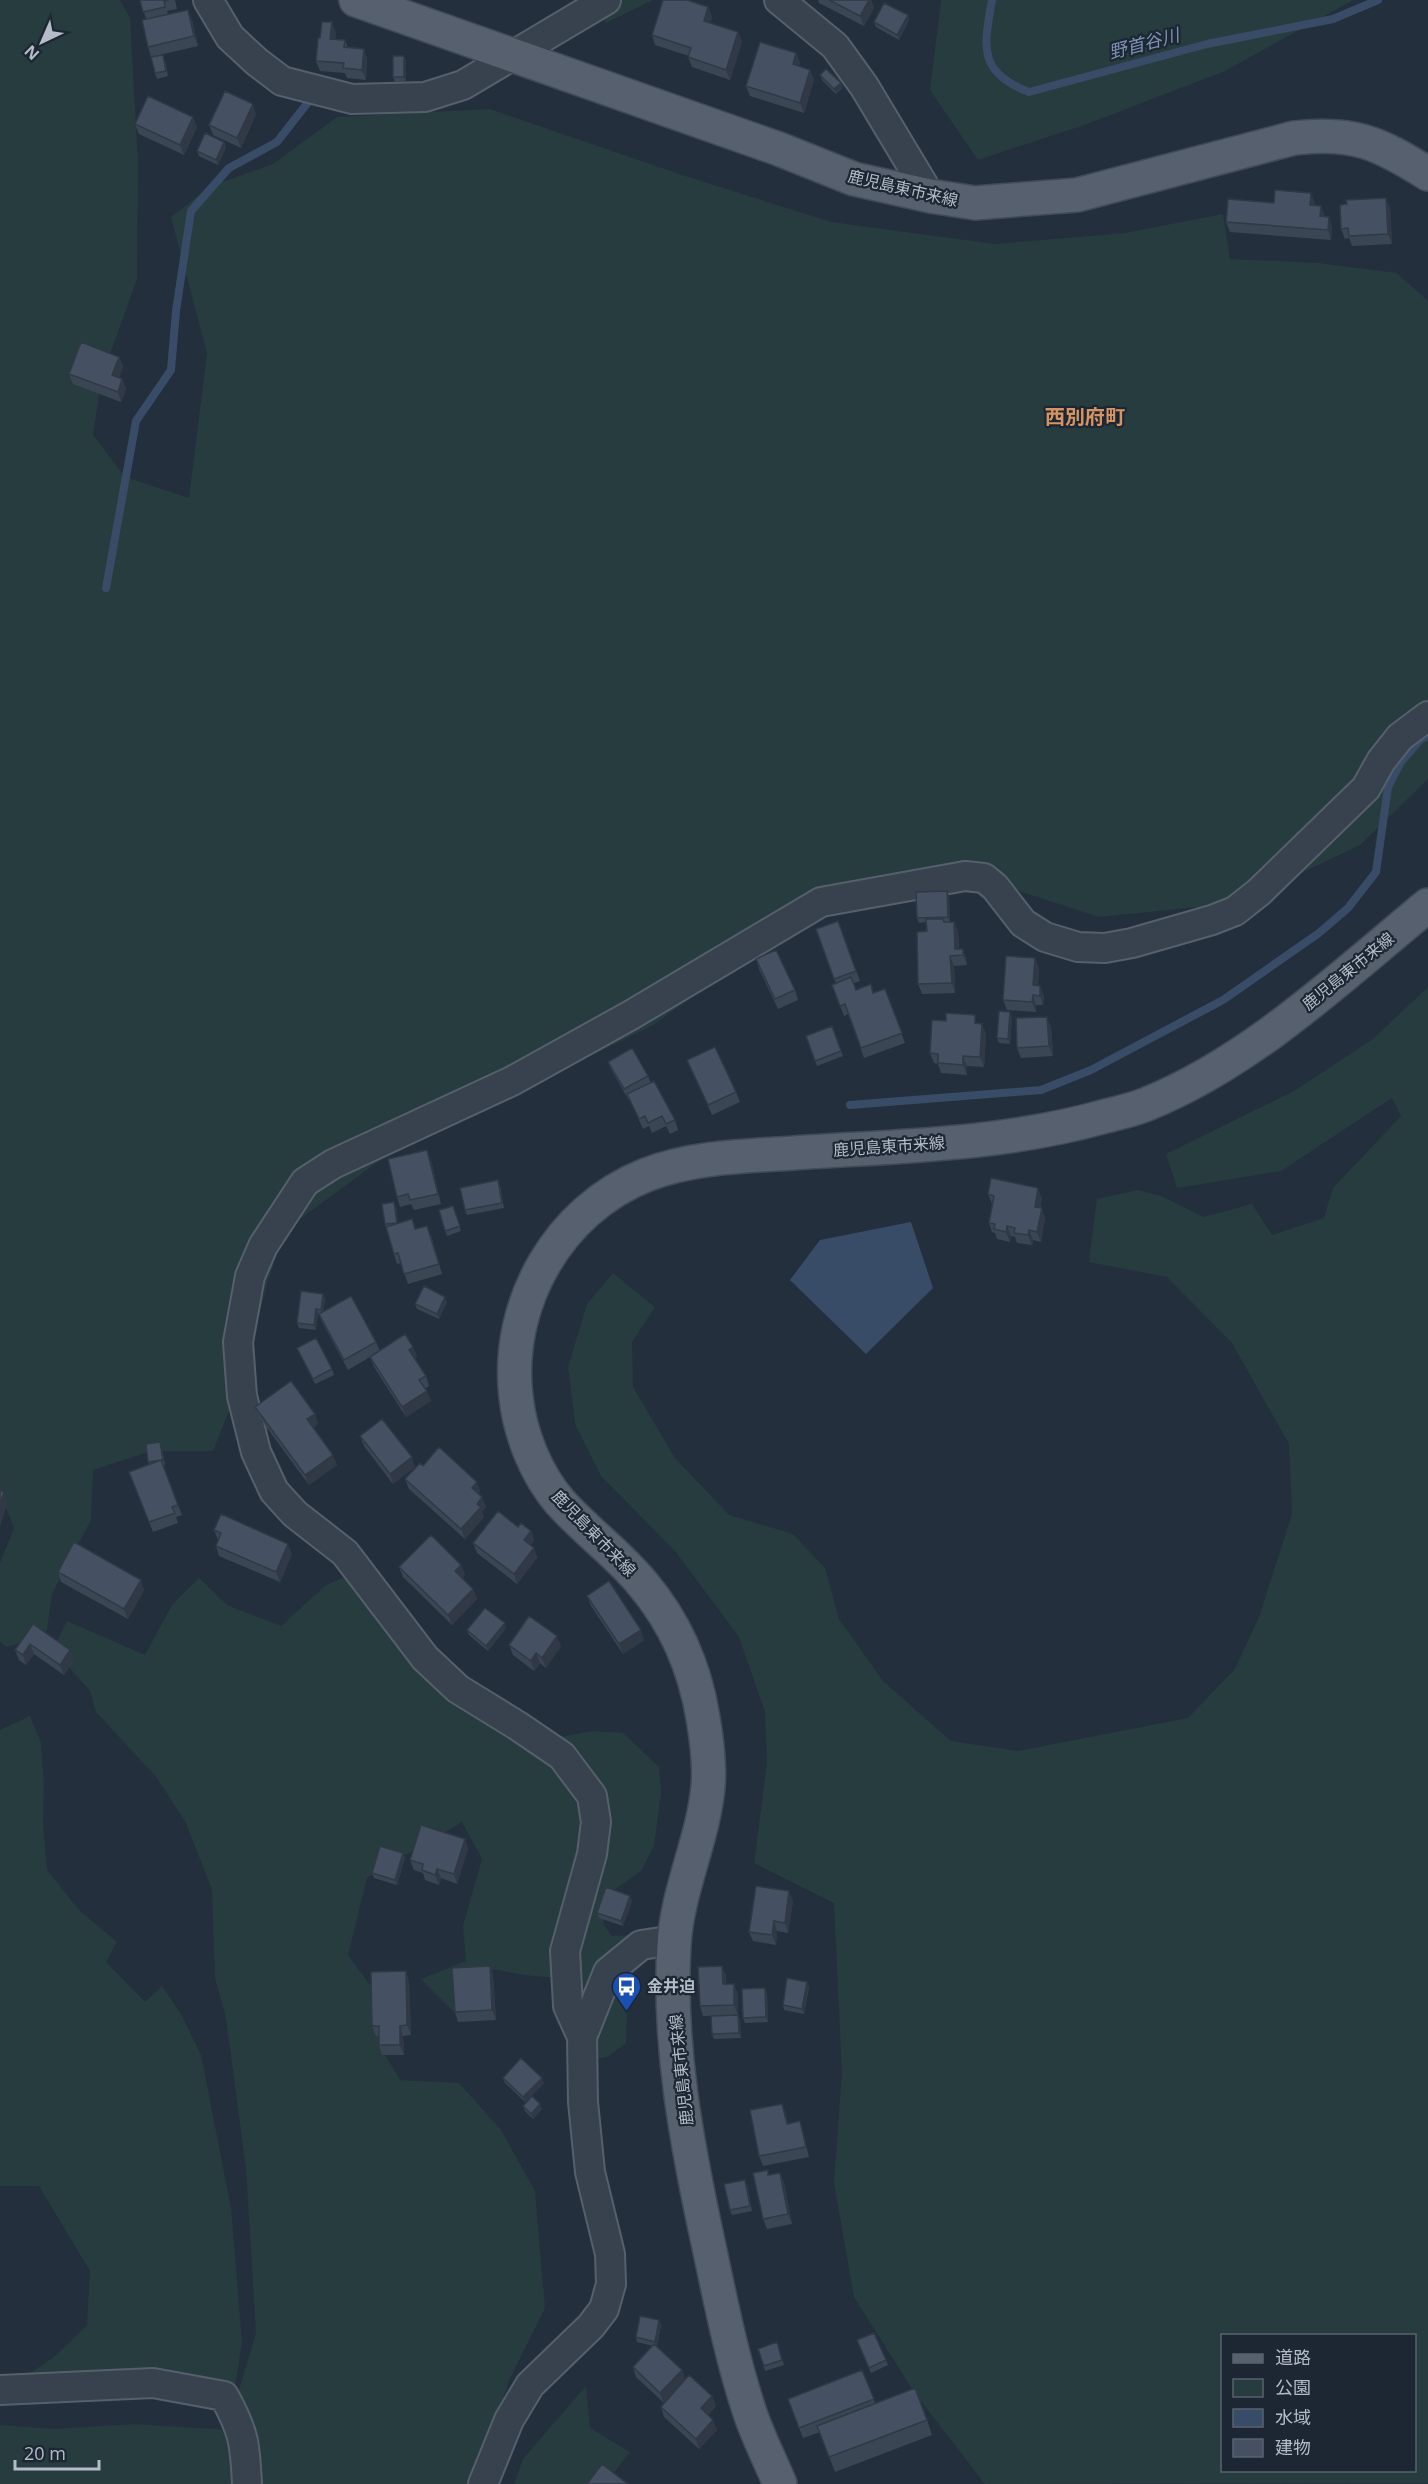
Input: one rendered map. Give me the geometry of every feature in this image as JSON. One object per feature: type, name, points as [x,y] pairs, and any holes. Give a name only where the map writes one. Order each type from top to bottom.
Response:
[{"type":"main road","name":"鹿児島東市来線","points":[[356,0],[779,149],[854,179],[930,196],[975,203],[1077,195],[1294,138],[1319,135],[1347,136],[1375,144],[1428,174]]},
{"type":"main road","name":"鹿児島東市来線","points":[[780,2484],[749,2412],[730,2340],[697,2191],[681,2099],[675,2023],[674,1940],[708,1787],[708,1750],[698,1688],[686,1654],[668,1619],[643,1584],[558,1500],[537,1468],[524,1435],[516,1397],[516,1350],[525,1305],[537,1272],[557,1241],[612,1192],[646,1175],[687,1163],[1001,1139],[1075,1125],[1144,1106],[1200,1079],[1267,1034],[1330,986],[1428,905]]},
{"type":"street","points":[[208,0],[230,37],[256,62],[282,81],[352,99],[425,97],[463,85],[606,0]]},
{"type":"street","points":[[779,0],[835,46],[864,86],[930,196]]},
{"type":"street","points":[[582,2037],[568,2006],[565,1952],[592,1854],[596,1822],[592,1796],[562,1756],[458,1689],[425,1658],[345,1553],[295,1514],[274,1491],[256,1452],[242,1396],[238,1342],[250,1276],[263,1246],[285,1210],[305,1182],[333,1164],[512,1081],[631,1015],[821,902],[965,876],[984,878],[995,887],[1023,923],[1045,937],[1078,947],[1105,948],[1132,943],[1235,911],[1259,892],[1351,804],[1366,788],[1381,761],[1400,737],[1428,716]]},
{"type":"street","points":[[483,2484],[509,2420],[530,2385],[591,2326],[604,2309],[611,2284],[610,2253],[590,2172],[583,2102],[582,2037],[608,1972],[641,1946],[674,1940]]},
{"type":"street","points":[[0,2390],[153,2383],[224,2396],[238,2422],[245,2442],[247,2484]]},
{"type":"green space","points":[[0,0],[120,0],[130,18],[138,163],[137,279],[102,376],[93,435],[125,477],[189,498],[207,353],[171,217],[211,186],[273,164],[337,117],[490,109],[682,175],[831,222],[995,244],[1125,233],[1223,214],[1230,259],[1318,263],[1397,273],[1428,301],[1428,779],[1360,845],[1301,873],[1217,905],[1099,917],[1016,890],[876,885],[785,931],[653,1025],[379,1161],[285,1230],[268,1281],[244,1374],[213,1451],[151,1451],[93,1470],[91,1520],[52,1594],[46,1636],[6,1647],[0,1641],[0,1563],[14,1528],[0,1492]]},
{"type":"green space","points":[[594,0],[653,0],[606,23]]},
{"type":"green space","points":[[941,0],[1353,0],[1225,71],[1087,124],[978,160],[930,90]]},
{"type":"green space","points":[[1428,987],[1428,2483],[985,2484],[914,2392],[854,2297],[834,2183],[842,2072],[834,1903],[754,1863],[767,1762],[765,1712],[739,1637],[675,1551],[601,1476],[575,1424],[568,1367],[587,1304],[613,1273],[655,1307],[632,1342],[633,1387],[675,1458],[729,1515],[793,1534],[825,1568],[839,1619],[883,1681],[951,1741],[1018,1751],[1188,1718],[1235,1669],[1259,1617],[1292,1514],[1289,1444],[1232,1343],[1167,1277],[1089,1262],[1097,1199],[1138,1190],[1161,1196],[1204,1217],[1252,1204],[1272,1235],[1324,1218],[1333,1188],[1401,1116],[1392,1098],[1281,1171],[1177,1188],[1166,1154],[1294,1091],[1373,1039]]},
{"type":"green space","points":[[347,1576],[394,1608],[535,1742],[592,1731],[623,1733],[659,1767],[661,1793],[654,1846],[641,1871],[614,1890],[603,1924],[612,1936],[642,1935],[630,1989],[626,2043],[607,2057],[591,2060],[557,1978],[493,1969],[456,2014],[421,1979],[466,1961],[463,1926],[482,1859],[462,1822],[367,1878],[348,1955],[370,1985],[408,1986],[382,2050],[400,2080],[459,2083],[501,2130],[535,2191],[545,2308],[509,2380],[478,2484],[258,2484],[259,2446],[239,2390],[256,2333],[246,2168],[226,2018],[215,1978],[212,1890],[186,1823],[157,1778],[96,1712],[90,1691],[53,1649],[67,1621],[145,1655],[172,1605],[199,1578],[227,1605],[281,1626],[326,1585]]},
{"type":"green space","points":[[30,1716],[41,1743],[47,1870],[79,1910],[117,1942],[106,1962],[145,2002],[162,1986],[181,2014],[201,2055],[231,2208],[242,2342],[233,2401],[123,2397],[16,2383],[54,2357],[87,2325],[90,2271],[39,2186],[0,2186],[0,1730]]},
{"type":"green space","points":[[586,2386],[590,2428],[630,2452],[605,2484],[514,2484],[523,2459]]},
{"type":"green space","points":[[134,2424],[228,2430],[238,2484],[0,2484],[0,2425],[54,2429]]},
{"type":"water","points":[[911,1222],[933,1288],[866,1354],[790,1280],[820,1240]]},
{"type":"building","points":[[140,0],[168,0],[164,1],[165,7],[143,12]]},
{"type":"building","points":[[663,0],[687,0],[708,7],[704,21],[738,32],[726,70],[688,57],[691,48],[652,35]]},
{"type":"building","points":[[829,0],[869,0],[860,16]]},
{"type":"building","points":[[884,3],[908,15],[897,35],[874,22]]},
{"type":"building","points":[[188,10],[194,36],[148,47],[142,20]]},
{"type":"building","points":[[322,22],[332,22],[330,39],[345,40],[344,47],[364,49],[362,70],[343,68],[344,63],[316,61]]},
{"type":"building","points":[[760,42],[796,53],[793,64],[810,70],[800,103],[746,86]]},
{"type":"building","points":[[163,55],[166,71],[155,73],[151,57]]},
{"type":"building","points":[[393,56],[404,56],[404,77],[393,77]]},
{"type":"building","points":[[826,69],[841,83],[834,89],[820,75]]},
{"type":"building","points":[[225,91],[253,104],[237,138],[209,125]]},
{"type":"building","points":[[148,96],[193,117],[180,145],[135,124]]},
{"type":"building","points":[[205,133],[224,142],[216,160],[197,151]]},
{"type":"building","points":[[1275,190],[1311,193],[1310,205],[1321,206],[1320,216],[1329,217],[1328,230],[1226,222],[1228,199],[1274,203]]},
{"type":"building","points":[[1386,198],[1388,234],[1349,236],[1348,228],[1341,229],[1340,205],[1347,204],[1346,200]]},
{"type":"building","points":[[81,342],[119,357],[112,375],[122,379],[118,392],[69,374]]},
{"type":"building","points":[[947,891],[948,917],[917,918],[916,892]]},
{"type":"building","points":[[926,919],[943,919],[944,922],[954,922],[955,949],[963,949],[963,955],[950,956],[952,983],[918,984],[917,932],[927,931]]},
{"type":"building","points":[[838,921],[856,971],[834,979],[816,929]]},
{"type":"building","points":[[776,950],[795,990],[775,999],[756,959]]},
{"type":"building","points":[[1006,956],[1035,958],[1033,985],[1040,986],[1040,996],[1033,995],[1032,1002],[1003,1000]]},
{"type":"building","points":[[851,977],[856,990],[871,984],[873,993],[885,989],[902,1033],[861,1048],[845,1004],[840,1006],[832,985]]},
{"type":"building","points":[[999,1011],[1010,1012],[1008,1039],[997,1038]]},
{"type":"building","points":[[946,1013],[975,1015],[975,1023],[982,1024],[980,1057],[963,1056],[963,1065],[938,1063],[938,1054],[930,1053],[932,1020],[946,1021]]},
{"type":"building","points":[[1047,1017],[1049,1046],[1017,1048],[1016,1018]]},
{"type":"building","points":[[832,1026],[841,1051],[815,1061],[806,1036]]},
{"type":"building","points":[[715,1047],[736,1092],[708,1105],[687,1060]]},
{"type":"building","points":[[632,1048],[648,1076],[624,1089],[608,1062]]},
{"type":"building","points":[[654,1081],[675,1120],[666,1124],[662,1116],[648,1123],[645,1116],[639,1119],[627,1094]]},
{"type":"building","points":[[427,1150],[438,1194],[410,1200],[408,1194],[397,1197],[388,1159]]},
{"type":"building","points":[[991,1178],[1038,1188],[1035,1207],[1042,1208],[1037,1232],[1029,1230],[1028,1235],[1014,1233],[1015,1228],[1007,1226],[1006,1232],[994,1229],[995,1224],[989,1223],[994,1196],[988,1194]]},
{"type":"building","points":[[498,1180],[502,1203],[465,1210],[460,1188]]},
{"type":"building","points":[[394,1202],[397,1223],[385,1224],[382,1204]]},
{"type":"building","points":[[453,1206],[460,1226],[445,1231],[439,1210]]},
{"type":"building","points":[[412,1219],[415,1229],[427,1226],[439,1264],[404,1274],[398,1253],[394,1254],[386,1227]]},
{"type":"building","points":[[424,1286],[445,1297],[437,1314],[415,1304]]},
{"type":"building","points":[[301,1291],[323,1294],[321,1310],[316,1309],[314,1325],[297,1323]]},
{"type":"building","points":[[351,1296],[376,1342],[344,1360],[319,1314]]},
{"type":"building","points":[[405,1334],[413,1347],[409,1350],[426,1376],[419,1380],[427,1391],[402,1407],[370,1357]]},
{"type":"building","points":[[316,1338],[332,1369],[313,1379],[297,1348]]},
{"type":"building","points":[[291,1381],[315,1414],[307,1419],[333,1455],[305,1475],[255,1407]]},
{"type":"building","points":[[382,1419],[412,1457],[390,1474],[360,1436]]},
{"type":"building","points":[[160,1442],[163,1460],[148,1462],[146,1444]]},
{"type":"building","points":[[439,1447],[477,1482],[472,1488],[482,1497],[477,1504],[481,1507],[461,1529],[405,1479],[420,1463],[423,1466]]},
{"type":"building","points":[[161,1460],[178,1505],[172,1507],[175,1513],[149,1522],[129,1472]]},
{"type":"building","points":[[0,1490],[4,1492],[0,1505]]},
{"type":"building","points":[[498,1511],[518,1527],[521,1523],[531,1531],[524,1540],[534,1548],[514,1574],[473,1543]]},
{"type":"building","points":[[221,1514],[288,1544],[276,1572],[216,1546],[221,1533],[214,1530]]},
{"type":"building","points":[[431,1535],[461,1565],[455,1571],[473,1589],[448,1615],[399,1567]]},
{"type":"building","points":[[74,1542],[141,1580],[124,1609],[58,1572]]},
{"type":"building","points":[[609,1581],[641,1630],[619,1644],[587,1596]]},
{"type":"building","points":[[485,1608],[505,1623],[486,1646],[467,1630]]},
{"type":"building","points":[[529,1616],[557,1636],[542,1658],[536,1653],[531,1661],[509,1645]]},
{"type":"building","points":[[33,1624],[70,1650],[60,1665],[30,1644],[23,1655],[15,1650]]},
{"type":"building","points":[[421,1825],[465,1839],[454,1874],[437,1869],[435,1875],[422,1870],[423,1864],[410,1860]]},
{"type":"building","points":[[380,1846],[403,1853],[395,1880],[372,1873]]},
{"type":"building","points":[[756,1886],[789,1891],[785,1923],[774,1921],[772,1935],[749,1932]]},
{"type":"building","points":[[606,1887],[630,1896],[621,1921],[597,1913]]},
{"type":"building","points":[[490,1966],[492,2010],[455,2012],[452,1968]]},
{"type":"building","points":[[722,1966],[723,1984],[734,1984],[734,2005],[700,2006],[698,1967]]},
{"type":"building","points":[[406,1971],[407,2025],[400,2026],[400,2045],[379,2045],[379,2026],[372,2026],[371,1972]]},
{"type":"building","points":[[787,1978],[807,1982],[802,2009],[783,2005]]},
{"type":"building","points":[[765,1988],[766,2017],[743,2018],[742,1989]]},
{"type":"building","points":[[738,2015],[739,2033],[712,2034],[711,2016]]},
{"type":"building","points":[[521,2058],[542,2078],[523,2097],[503,2078]]},
{"type":"building","points":[[532,2096],[540,2104],[531,2114],[523,2106]]},
{"type":"building","points":[[782,2104],[787,2124],[800,2121],[806,2147],[759,2156],[750,2110]]},
{"type":"building","points":[[768,2170],[768,2175],[780,2173],[788,2214],[763,2219],[753,2173]]},
{"type":"building","points":[[745,2180],[750,2206],[730,2210],[724,2184]]},
{"type":"building","points":[[640,2316],[659,2320],[655,2342],[636,2337]]},
{"type":"building","points":[[874,2333],[886,2360],[869,2368],[857,2340]]},
{"type":"building","points":[[777,2342],[782,2360],[764,2366],[758,2349]]},
{"type":"building","points":[[654,2344],[682,2370],[660,2393],[633,2367]]},
{"type":"building","points":[[862,2370],[874,2399],[799,2428],[788,2399]]},
{"type":"building","points":[[689,2375],[712,2396],[701,2408],[713,2420],[696,2439],[661,2407]]},
{"type":"building","points":[[915,2388],[927,2420],[829,2457],[817,2426]]},
{"type":"building","points":[[602,2464],[628,2484],[587,2484]]},
{"type":"waterway","name":"野首谷川","points":[[992,0],[986,44],[992,66],[1000,76],[1029,92],[1207,44],[1333,19],[1378,0]]},
{"type":"waterway","points":[[106,588],[136,421],[171,370],[176,311],[191,211],[229,168],[277,142],[309,101]]},
{"type":"waterway","points":[[850,1105],[1041,1090],[1091,1070],[1223,1000],[1319,933],[1348,908],[1376,872],[1388,787],[1401,762],[1421,739],[1428,736]]},
{"type":"place","name":"金井迫","points":[[626,2012]]},
{"type":"district","name":"西別府町","points":[[1085,417]]}]
